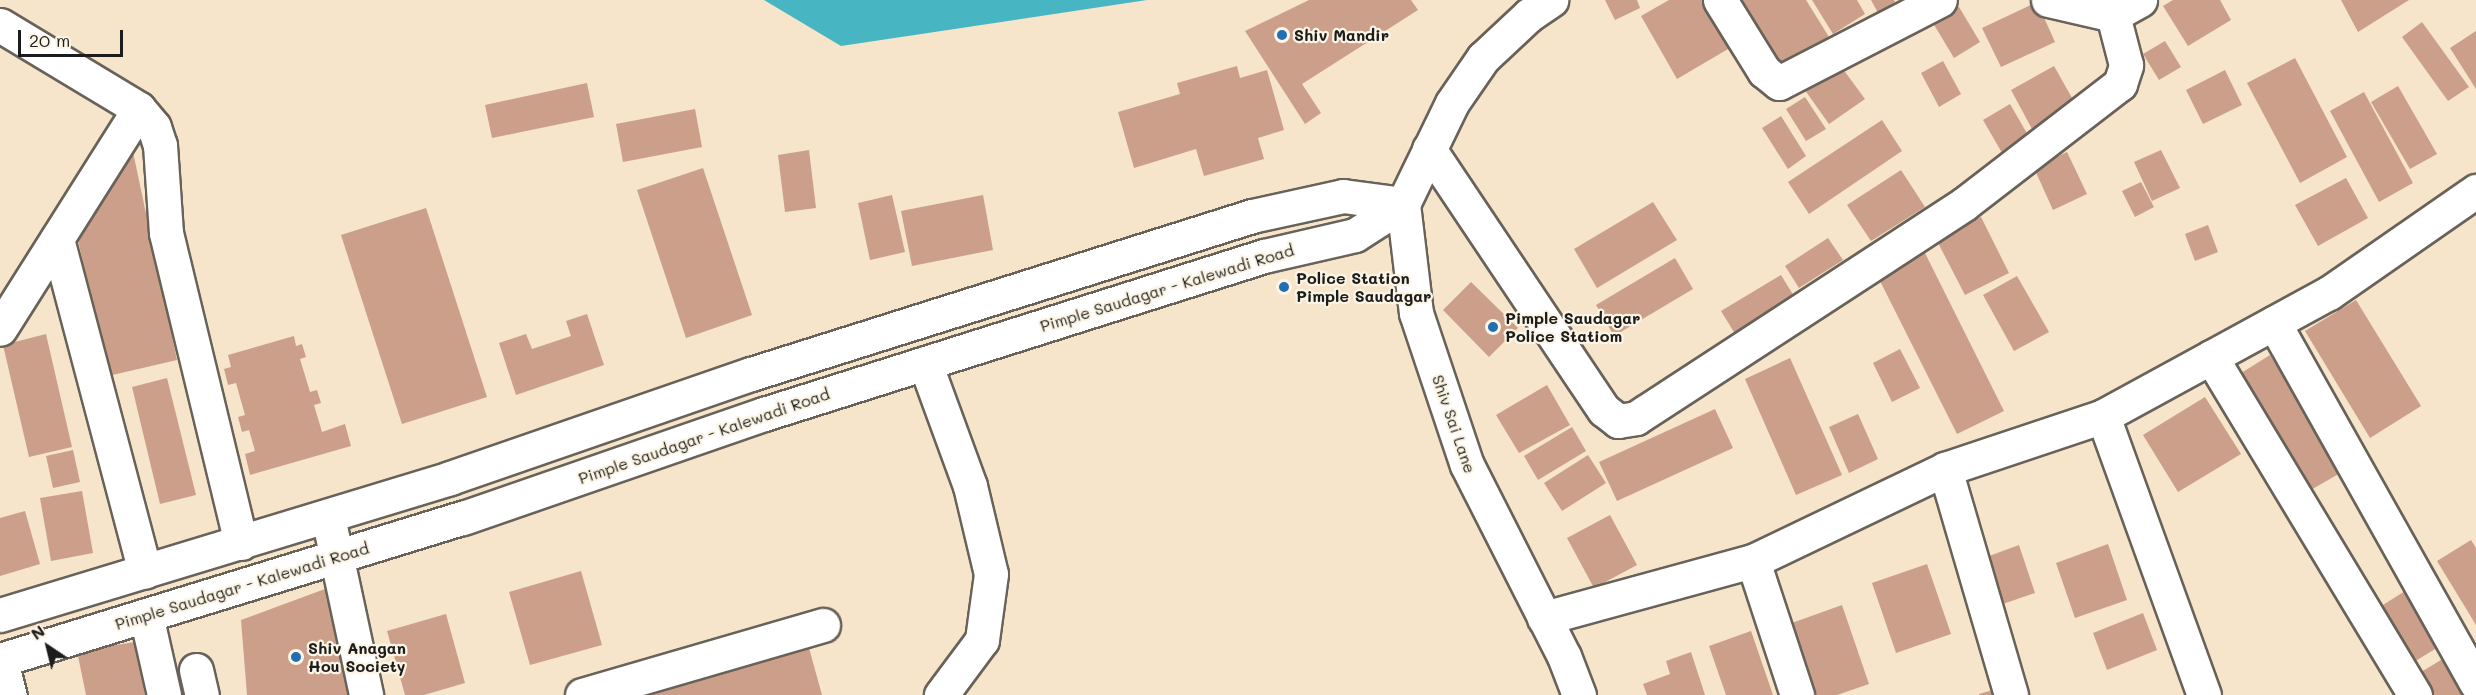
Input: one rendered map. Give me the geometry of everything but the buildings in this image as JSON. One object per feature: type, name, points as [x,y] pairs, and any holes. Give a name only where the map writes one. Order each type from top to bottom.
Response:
[{"type":"street","points":[[0,615],[328,517],[751,374],[1252,216],[1343,196],[1403,204],[1452,103],[1483,58],[1529,15],[1551,0]]},
{"type":"street","points":[[1720,0],[1764,71],[1779,82],[1940,0]]},
{"type":"street","points":[[1429,149],[1604,410],[1618,421],[1636,418],[1964,204],[2120,84],[2126,65],[2126,8],[2048,0]]},
{"type":"street","points":[[0,25],[139,109],[154,127],[160,145],[166,233],[241,543]]},
{"type":"street","points":[[0,329],[139,109]]},
{"type":"street","points":[[1544,618],[1753,561],[1945,470],[2103,416],[2329,293],[2476,191]]},
{"type":"street","name":"Pimple Saudagar - Kalewadi Road","points":[[1,660],[339,557],[925,363],[1264,256],[1355,235],[1403,204]]},
{"type":"street","name":"Shiv Sai Lane","points":[[1403,204],[1416,313],[1467,465],[1544,618],[1579,695]]},
{"type":"street","points":[[57,239],[145,572]]},
{"type":"street","points":[[2274,323],[2476,683]]},
{"type":"street","points":[[2211,357],[2415,695]]},
{"type":"street","points":[[925,363],[970,486],[991,574],[982,640],[941,695]]},
{"type":"street","points":[[2103,416],[2204,695]]},
{"type":"street","points":[[614,422],[626,461]]},
{"type":"street","points":[[1945,470],[2011,695]]},
{"type":"street","points":[[328,517],[339,557],[366,695]]},
{"type":"street","points":[[1753,561],[1797,695]]},
{"type":"street","points":[[146,615],[164,695]]},
{"type":"street","points":[[582,695],[823,625]]},
{"type":"street","points":[[1,660],[10,695]]},
{"type":"water","points":[[764,0],[1147,0],[841,46]]},
{"type":"place","name":"Shiv Mandir","points":[[1282,35]]},
{"type":"place","name":"Police Station Pimple Saudagar","points":[[1284,287]]},
{"type":"place","name":"Pimple Saudagar Police Statiom","points":[[1493,327]]},
{"type":"place","name":"Shiv Anagan Hou Society","points":[[296,657]]}]
